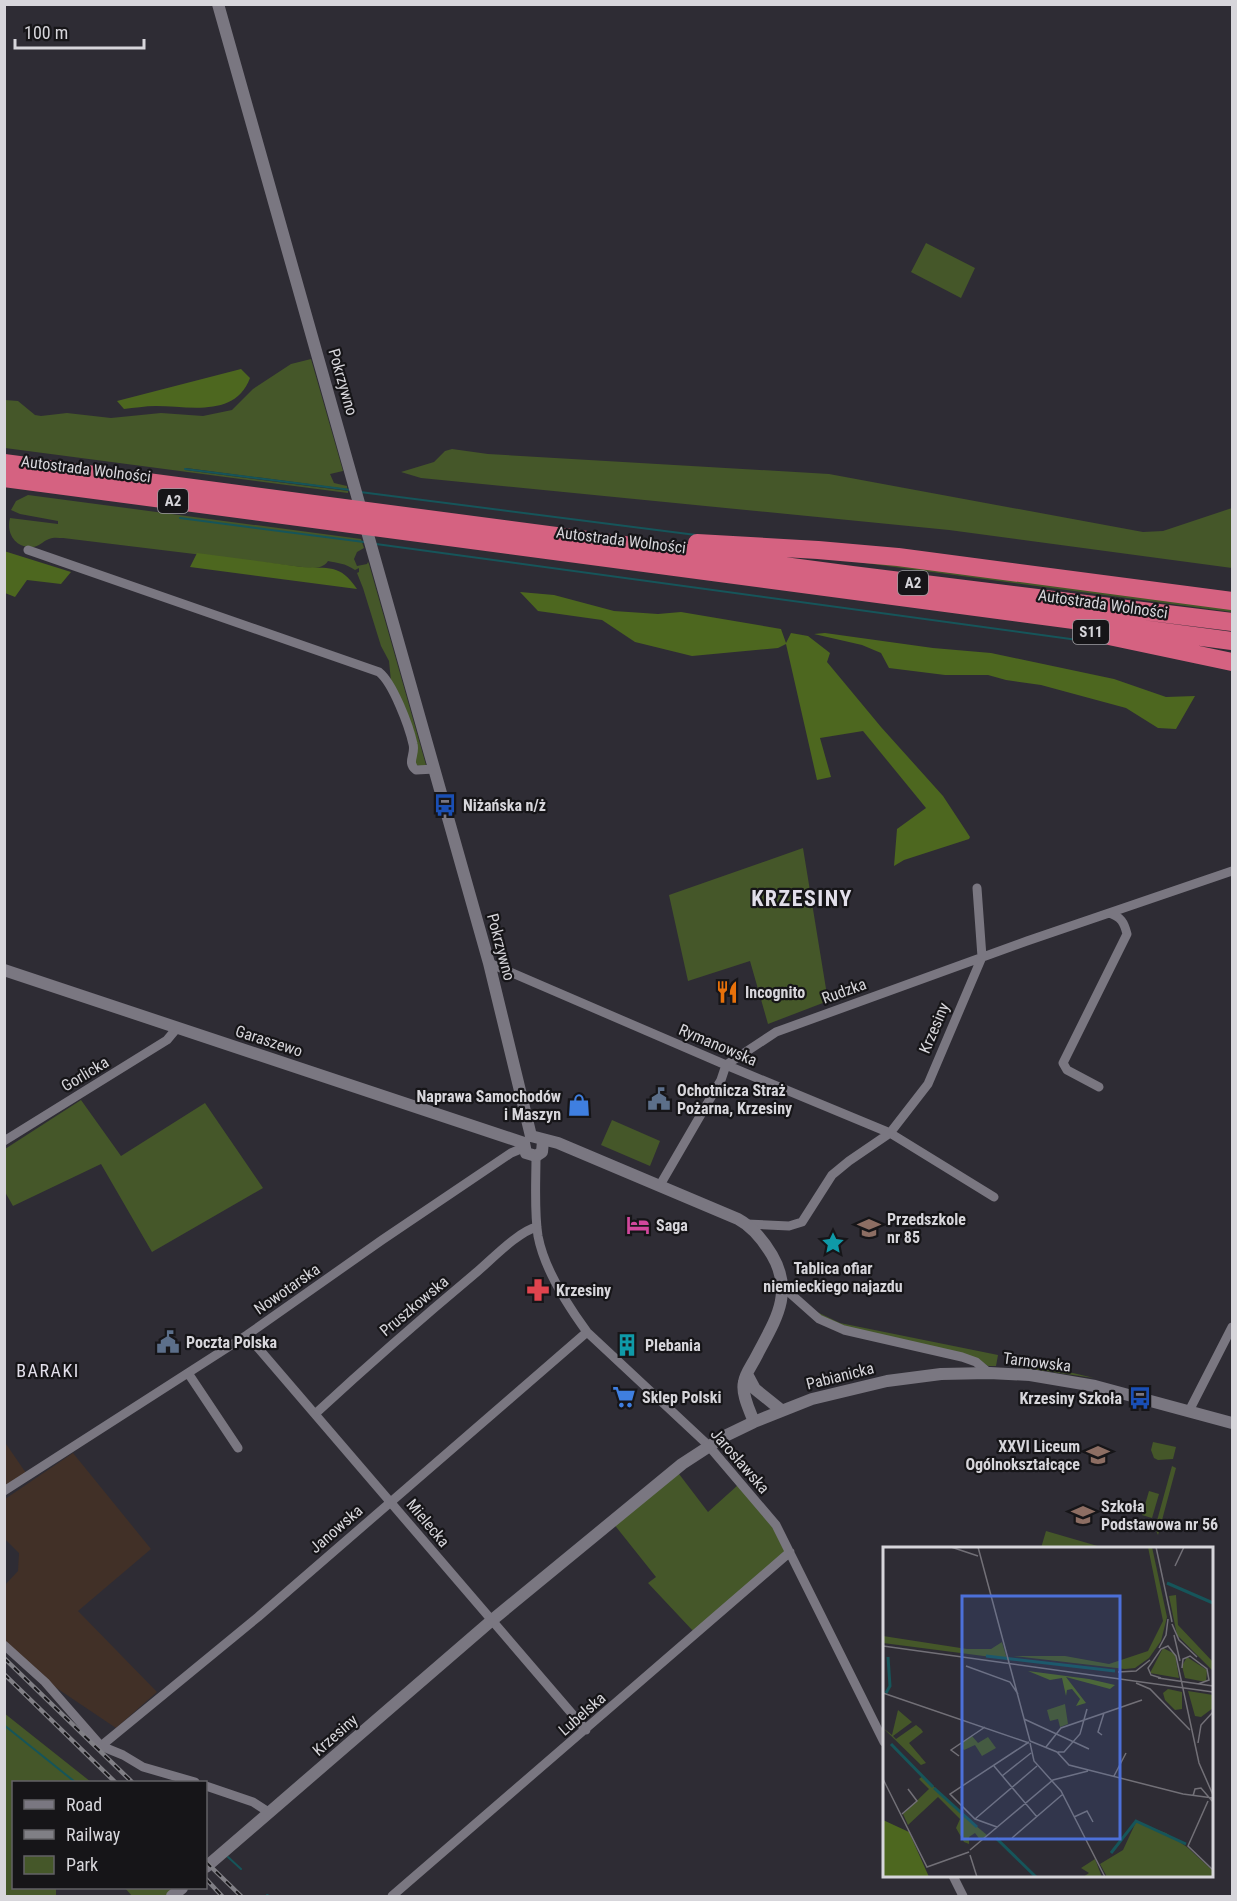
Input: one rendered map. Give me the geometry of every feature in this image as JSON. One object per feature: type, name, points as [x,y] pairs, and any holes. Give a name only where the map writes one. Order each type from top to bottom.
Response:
[{"type":"highway","name":"Autostrada Wolności","points":[[4,463],[1233,622]]},
{"type":"highway","name":"Autostrada Wolności","points":[[4,478],[1233,641]]},
{"type":"highway","points":[[593,541],[671,541],[856,553],[1230,601]]},
{"type":"highway","name":"S11","points":[[990,609],[1059,627],[1233,662]]},
{"type":"street","name":"Pokrzywno","points":[[218,4],[489,963],[530,1142]]},
{"type":"street","points":[[28,550],[379,672],[391,687],[413,743],[414,750],[411,760],[413,768],[417,770],[435,769]]},
{"type":"street","name":"Rudzka","points":[[726,1065],[776,1032],[982,957],[1233,871]]},
{"type":"street","points":[[977,888],[982,957]]},
{"type":"street","points":[[1099,1087],[1068,1070],[1063,1063],[1127,934],[1125,923],[1118,916],[1109,913]]},
{"type":"street","name":"Krzesiny","points":[[747,1224],[789,1226],[802,1222],[832,1175],[890,1133],[928,1084],[982,957]]},
{"type":"street","name":"Rymanowska","points":[[489,963],[890,1133],[994,1197]]},
{"type":"street","name":"Garaszewo","points":[[4,970],[530,1142],[558,1143],[747,1224],[772,1256],[778,1267],[783,1287]]},
{"type":"street","name":"Gorlicka","points":[[4,1141],[167,1040],[177,1028]]},
{"type":"street","points":[[660,1185],[721,1080],[726,1065]]},
{"type":"street","points":[[530,1142],[542,1152],[536,1156]]},
{"type":"street","name":"Nowotarska","points":[[4,1491],[247,1335],[391,1234],[530,1142]]},
{"type":"street","name":"Jarosławska","points":[[536,1156],[537,1227],[540,1246],[575,1315],[587,1332],[708,1445],[776,1525],[882,1729]]},
{"type":"street","name":"Pruszkowska","points":[[315,1414],[371,1362],[490,1261],[527,1230],[537,1227]]},
{"type":"street","points":[[754,1422],[744,1387],[747,1374],[782,1301],[783,1287]]},
{"type":"street","name":"Tarnowska","points":[[783,1287],[827,1324],[843,1330],[962,1357],[976,1362],[989,1373],[1030,1375],[1095,1386],[1233,1423]]},
{"type":"street","points":[[1189,1411],[1233,1327]]},
{"type":"street","name":"Janowska","points":[[101,1746],[252,1622],[587,1332]]},
{"type":"street","name":"Mielecka","points":[[247,1335],[586,1730]]},
{"type":"street","points":[[188,1373],[238,1448]]},
{"type":"street","name":"Pabianicka","points":[[708,1445],[781,1410],[834,1393],[887,1381],[941,1374],[989,1373]]},
{"type":"street","points":[[747,1374],[755,1389],[781,1410]]},
{"type":"street","name":"Krzesiny","points":[[207,1866],[491,1621],[673,1471],[708,1445]]},
{"type":"street","name":"Lubelska","points":[[392,1896],[790,1552]]},
{"type":"street","points":[[4,1645],[45,1682],[101,1746],[143,1767],[192,1781]]},
{"type":"street","points":[[207,1786],[253,1802],[270,1813]]},
{"type":"street","points":[[954,1877],[963,1896]]},
{"type":"shaded area","points":[[4,1441],[26,1473],[4,1487]]},
{"type":"shaded area","points":[[73,1453],[151,1549],[78,1611],[157,1692],[116,1728],[43,1679],[5,1642],[5,1585],[18,1571],[19,1553],[5,1539],[5,1499]]},
{"type":"green space","points":[[926,243],[975,268],[961,298],[911,272]]},
{"type":"green space","points":[[311,359],[343,471],[330,474],[334,483],[347,486],[347,489],[186,468],[185,470],[348,491],[348,493],[5,448],[5,400],[18,401],[35,415],[41,416],[67,413],[111,418],[161,413],[203,416],[232,410],[253,389],[291,364]]},
{"type":"green space","points":[[241,369],[250,378],[243,391],[234,399],[222,404],[196,408],[156,406],[124,409],[117,401]]},
{"type":"green space","points":[[452,449],[488,454],[829,474],[1143,532],[1163,531],[1232,508],[1232,568],[949,530],[421,478],[401,472],[434,462],[445,451]]},
{"type":"green space","points":[[28,495],[361,539],[364,548],[357,552],[354,559],[357,566],[368,562],[369,564],[426,765],[424,767],[416,765],[391,681],[389,661],[381,646],[357,573],[359,568],[355,570],[328,561],[320,567],[313,568],[63,538],[51,538],[37,546],[26,547],[13,539],[9,529],[10,518],[58,524],[58,521],[20,514],[11,510],[16,501]]},
{"type":"green space","points":[[4,551],[71,572],[61,584],[27,580],[15,597],[5,593]]},
{"type":"green space","points":[[197,553],[333,569],[345,575],[357,589],[190,567]]},
{"type":"green space","points":[[877,559],[1232,606],[1232,612],[857,562]]},
{"type":"green space","points":[[520,592],[554,595],[614,611],[658,614],[681,612],[781,629],[786,643],[791,633],[808,636],[830,653],[827,662],[943,796],[970,837],[969,839],[904,860],[894,866],[897,829],[926,808],[863,731],[820,738],[831,777],[817,780],[786,644],[778,648],[692,656],[635,642],[602,620],[538,611]]},
{"type":"green space","points":[[825,633],[933,648],[991,653],[1114,679],[1166,697],[1195,696],[1176,729],[1158,728],[1126,708],[1041,685],[988,675],[945,675],[889,668],[881,653],[862,645],[814,634]]},
{"type":"green space","points":[[803,848],[828,1001],[768,1024],[750,961],[688,981],[669,895]]},
{"type":"green space","points":[[81,1100],[121,1156],[205,1103],[263,1188],[152,1252],[101,1164],[13,1206],[5,1192],[5,1149]]},
{"type":"green space","points":[[612,1120],[660,1141],[650,1166],[601,1145]]},
{"type":"green space","points":[[817,1312],[840,1323],[998,1355],[996,1366],[988,1366],[978,1359],[839,1325],[825,1319]]},
{"type":"green space","points":[[1018,1360],[1094,1378],[1018,1367]]},
{"type":"green space","points":[[1153,1442],[1176,1447],[1173,1459],[1154,1458],[1151,1450]]},
{"type":"green space","points":[[1172,1466],[1176,1468],[1158,1535],[1155,1528]]},
{"type":"green space","points":[[676,1470],[708,1512],[738,1485],[774,1527],[788,1552],[694,1632],[648,1583],[656,1577],[613,1523]]},
{"type":"green space","points":[[1149,1491],[1159,1494],[1152,1518],[1142,1515]]},
{"type":"green space","points":[[1046,1531],[1101,1547],[1041,1547]]},
{"type":"green space","points":[[4,1713],[90,1781],[12,1781],[12,1889],[56,1889],[56,1896],[5,1896]]},
{"type":"green space","points":[[126,1889],[177,1889],[169,1896],[132,1896]]},
{"type":"waterway","points":[[185,469],[351,490]]},
{"type":"waterway","points":[[360,492],[696,535]]},
{"type":"waterway","points":[[180,518],[364,542]]},
{"type":"waterway","points":[[376,544],[1107,644]]},
{"type":"waterway","points":[[4,1725],[74,1781]]},
{"type":"waterway","points":[[228,1857],[241,1869]]},
{"type":"railway","points":[[4,1658],[131,1781]]},
{"type":"railway","points":[[4,1674],[114,1781]]},
{"type":"railway","points":[[207,1863],[241,1896]]},
{"type":"railway","points":[[207,1880],[222,1896]]},
{"type":"place","name":"Niżańska n/ż","points":[[445,805]]},
{"type":"place","name":"Incognito","points":[[727,992]]},
{"type":"place","name":"Ochotnicza Straż Pożarna, Krzesiny","points":[[659,1099]]},
{"type":"place","name":"Naprawa Samochodów i Maszyn","points":[[579,1105]]},
{"type":"place","name":"Saga","points":[[638,1225]]},
{"type":"place","name":"Przedszkole nr 85","points":[[869,1228]]},
{"type":"place","name":"Tablica ofiar niemieckiego najazdu","points":[[833,1243]]},
{"type":"place","name":"Krzesiny","points":[[538,1290]]},
{"type":"place","name":"Poczta Polska","points":[[168,1342]]},
{"type":"place","name":"Plebania","points":[[627,1345]]},
{"type":"place","name":"Sklep Polski","points":[[624,1397]]},
{"type":"place","name":"Krzesiny Szkoła","points":[[1140,1398]]},
{"type":"place","name":"XXVI Liceum Ogólnokształcące","points":[[1098,1455]]},
{"type":"place","name":"Szkoła Podstawowa nr 56","points":[[1083,1515]]},
{"type":"district","name":"KRZESINY","points":[[802,898]]},
{"type":"district","name":"BARAKI","points":[[48,1370]]}]
